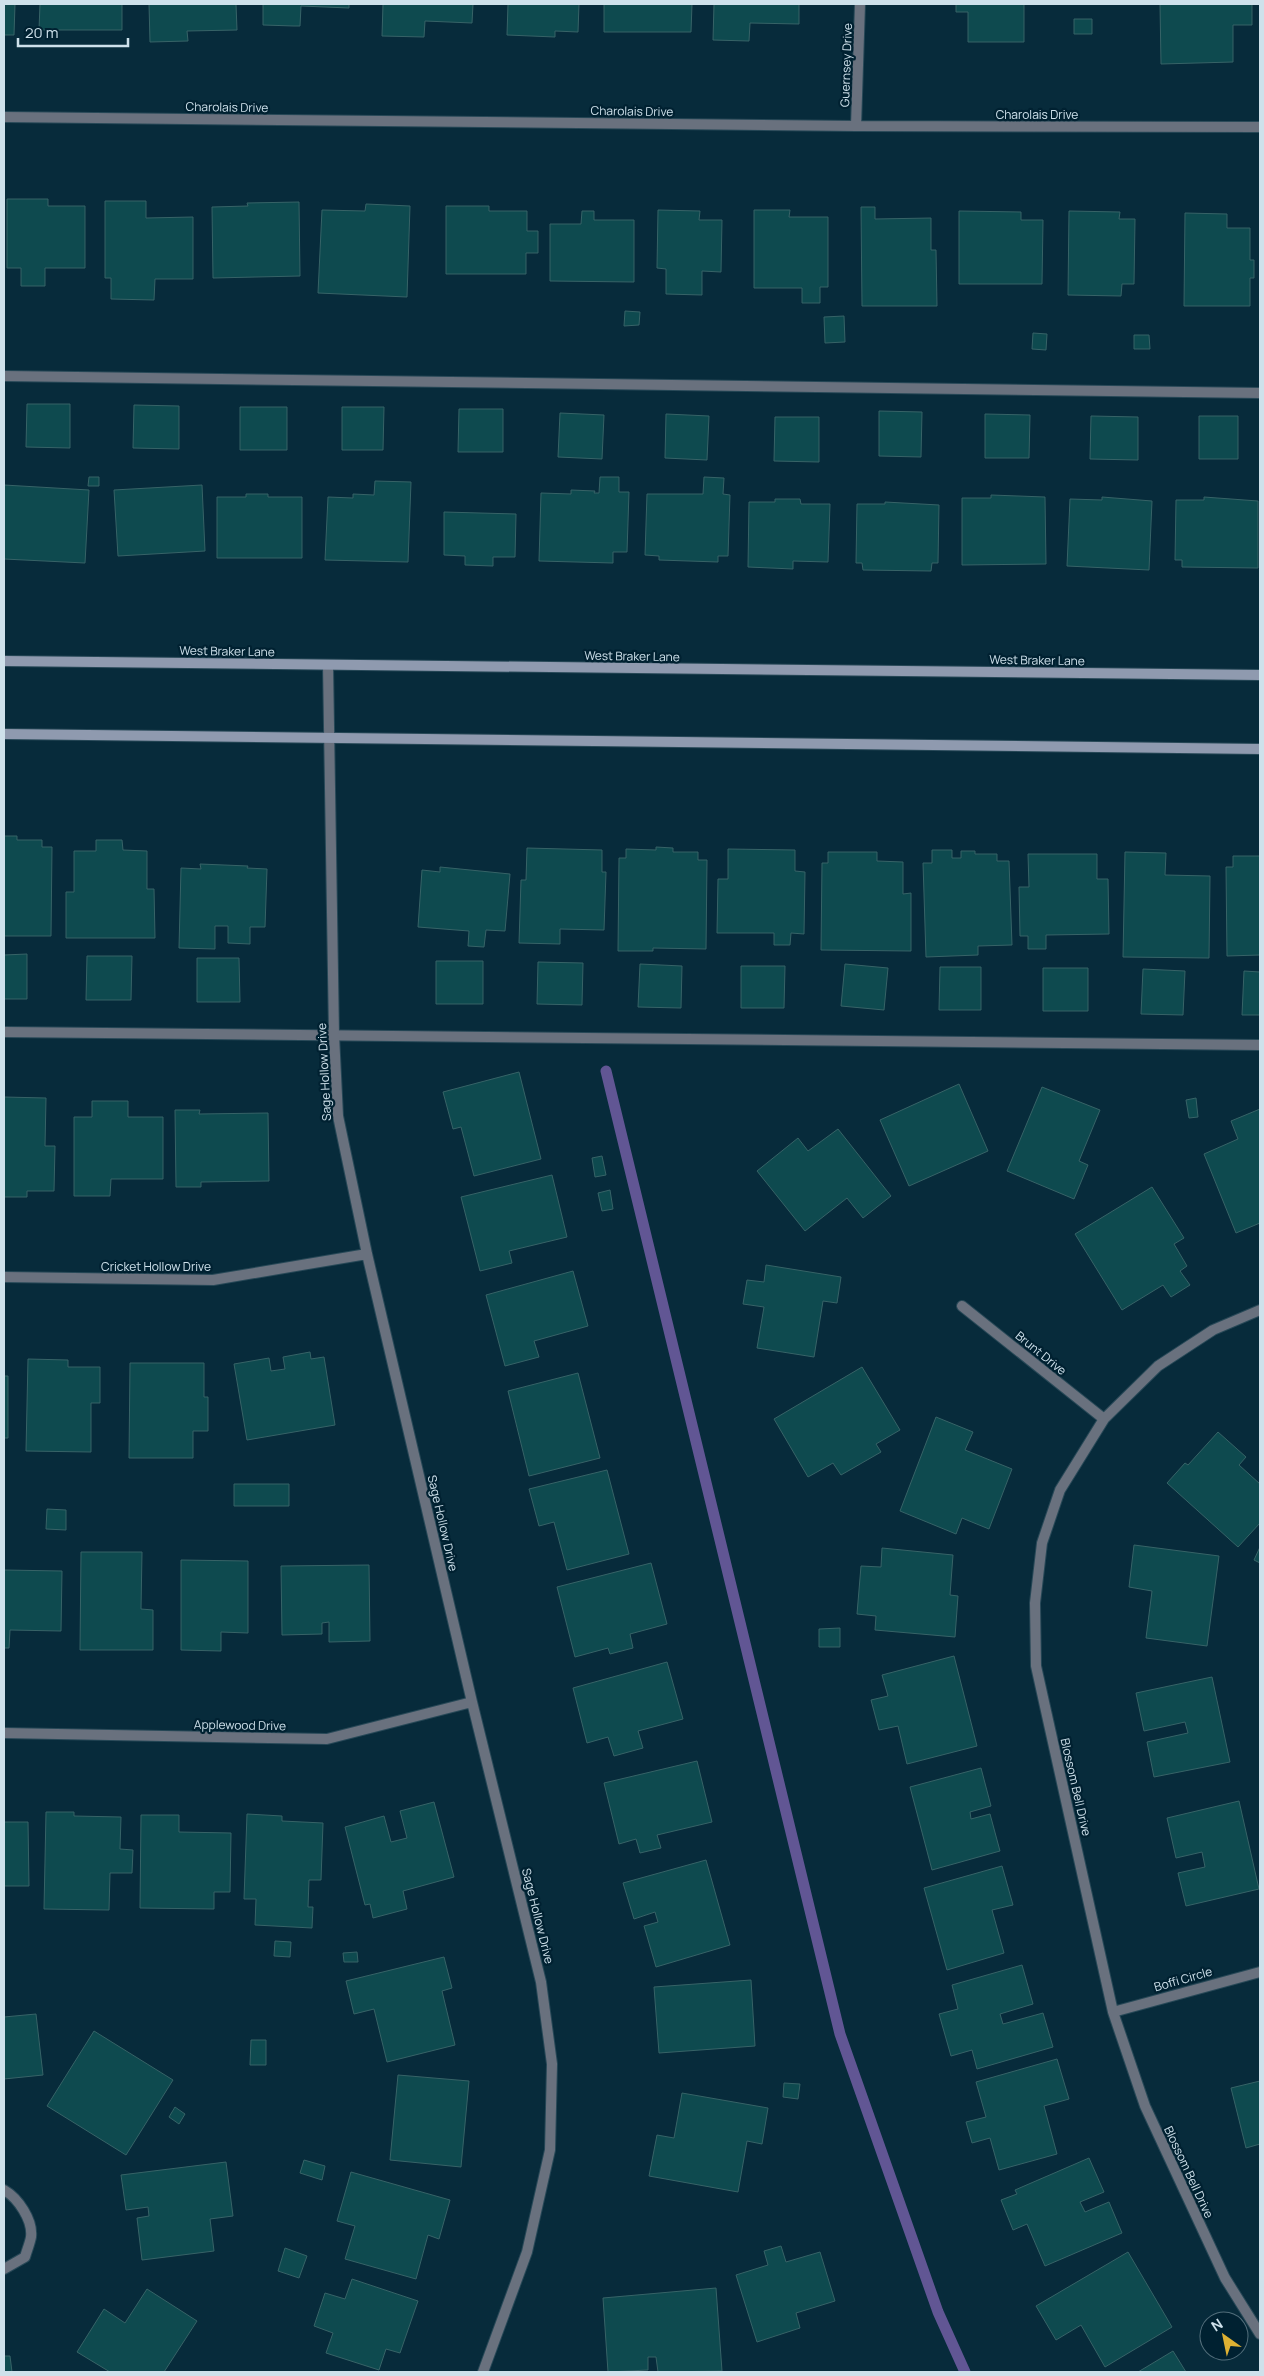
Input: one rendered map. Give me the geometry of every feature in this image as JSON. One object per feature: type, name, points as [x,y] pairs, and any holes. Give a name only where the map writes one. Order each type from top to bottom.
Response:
[{"type":"main road","name":"West Braker Lane","points":[[4,660],[1260,675]]},
{"type":"main road","points":[[4,734],[1260,748]]},
{"type":"street","name":"Guernsey Drive","points":[[856,126],[860,4]]},
{"type":"street","name":"Charolais Drive","points":[[4,117],[856,126],[1260,127]]},
{"type":"street","points":[[4,376],[1260,393]]},
{"type":"street","name":"Sage Hollow Drive","points":[[328,665],[334,1035],[338,1116],[367,1254],[472,1702],[541,1982],[552,2064],[550,2150],[528,2252],[483,2372]]},
{"type":"street","points":[[4,1032],[1260,1045]]},
{"type":"street","name":"Cricket Hollow Drive","points":[[4,1277],[213,1280],[367,1254]]},
{"type":"street","name":"Brunt Drive","points":[[962,1306],[1104,1419]]},
{"type":"street","name":"Blossom Bell Drive","points":[[1260,1310],[1214,1330],[1158,1366],[1104,1419],[1060,1490],[1042,1543],[1035,1603],[1036,1666],[1113,2012],[1145,2106],[1225,2278],[1260,2334]]},
{"type":"street","name":"Applewood Drive","points":[[4,1734],[327,1739],[472,1702]]},
{"type":"street","name":"Boffi Circle","points":[[1113,2012],[1260,1972]]},
{"type":"street","points":[[4,2190],[12,2195],[26,2214],[31,2235],[26,2256],[4,2269]]},
{"type":"building","points":[[4,4],[15,4],[14,35],[4,35]]},
{"type":"building","points":[[40,4],[122,4],[122,30],[39,30]]},
{"type":"building","points":[[149,4],[236,4],[237,30],[187,31],[188,41],[150,42]]},
{"type":"building","points":[[263,4],[349,4],[349,8],[301,6],[300,26],[263,25]]},
{"type":"building","points":[[383,4],[473,4],[472,23],[425,21],[424,37],[382,36]]},
{"type":"building","points":[[508,4],[579,4],[578,32],[555,31],[555,37],[507,35]]},
{"type":"building","points":[[604,4],[692,4],[691,32],[604,32]]},
{"type":"building","points":[[714,4],[799,4],[799,24],[750,23],[749,41],[713,40]]},
{"type":"building","points":[[956,4],[1024,4],[1024,42],[968,42],[968,12],[956,12]]},
{"type":"building","points":[[1160,4],[1252,4],[1252,25],[1233,25],[1233,62],[1161,64]]},
{"type":"building","points":[[1074,19],[1092,19],[1092,34],[1074,34]]},
{"type":"building","points":[[7,199],[48,199],[48,206],[85,206],[85,268],[45,268],[45,286],[21,286],[21,268],[7,268]]},
{"type":"building","points":[[105,201],[146,201],[146,218],[193,217],[193,279],[155,279],[154,300],[111,299],[111,278],[105,278]]},
{"type":"building","points":[[299,202],[300,276],[213,278],[212,207],[248,206],[247,203]]},
{"type":"building","points":[[366,204],[410,206],[407,297],[318,293],[322,210],[365,211]]},
{"type":"building","points":[[446,206],[489,206],[489,211],[527,211],[527,231],[538,231],[538,253],[526,253],[526,274],[446,274]]},
{"type":"building","points":[[861,207],[875,207],[875,219],[931,218],[931,250],[936,250],[937,306],[862,306]]},
{"type":"building","points":[[658,210],[700,211],[699,220],[722,220],[721,272],[702,271],[702,295],[666,294],[666,269],[657,268]]},
{"type":"building","points":[[754,210],[790,210],[789,217],[828,217],[828,287],[820,287],[820,303],[802,303],[802,288],[754,288]]},
{"type":"building","points":[[582,211],[594,211],[594,220],[634,220],[634,282],[550,281],[550,224],[581,224]]},
{"type":"building","points":[[959,211],[1021,212],[1021,220],[1043,220],[1042,284],[959,284]]},
{"type":"building","points":[[1069,211],[1120,212],[1119,219],[1135,219],[1134,284],[1122,284],[1121,296],[1068,295]]},
{"type":"building","points":[[1185,213],[1227,214],[1227,228],[1250,228],[1250,260],[1254,260],[1254,278],[1250,278],[1250,306],[1184,306]]},
{"type":"building","points":[[625,311],[640,312],[639,325],[624,326]]},
{"type":"building","points":[[844,316],[845,342],[825,343],[824,317]]},
{"type":"building","points":[[1033,333],[1047,334],[1046,350],[1032,349]]},
{"type":"building","points":[[1134,335],[1149,335],[1150,349],[1134,349]]},
{"type":"building","points":[[27,404],[70,404],[70,448],[26,447]]},
{"type":"building","points":[[134,405],[179,406],[179,449],[133,448]]},
{"type":"building","points":[[240,407],[287,407],[287,450],[240,450]]},
{"type":"building","points":[[342,407],[384,407],[383,450],[342,450]]},
{"type":"building","points":[[459,409],[503,409],[503,452],[458,452]]},
{"type":"building","points":[[879,411],[922,412],[921,457],[879,456]]},
{"type":"building","points":[[560,413],[604,415],[602,459],[558,457]]},
{"type":"building","points":[[666,414],[709,416],[707,460],[665,458]]},
{"type":"building","points":[[985,414],[1030,415],[1029,458],[985,458]]},
{"type":"building","points":[[1091,416],[1138,417],[1138,460],[1090,459]]},
{"type":"building","points":[[1199,416],[1238,416],[1238,459],[1199,459]]},
{"type":"building","points":[[775,417],[819,417],[819,462],[774,461]]},
{"type":"building","points":[[89,477],[99,477],[99,486],[88,486]]},
{"type":"building","points":[[600,477],[619,477],[619,492],[629,492],[627,552],[613,552],[613,563],[539,561],[541,493],[571,494],[571,490],[595,491],[594,493],[599,493]]},
{"type":"building","points":[[704,477],[724,478],[723,494],[730,495],[728,556],[718,556],[718,562],[659,560],[659,556],[645,555],[647,494],[703,494]]},
{"type":"building","points":[[375,481],[411,482],[408,562],[325,560],[328,497],[353,498],[353,494],[374,495]]},
{"type":"building","points":[[4,485],[89,490],[85,563],[4,559]]},
{"type":"building","points":[[202,485],[205,551],[118,556],[114,490]]},
{"type":"building","points":[[246,494],[268,494],[268,497],[302,497],[302,558],[217,558],[217,497],[246,497]]},
{"type":"building","points":[[991,495],[1045,497],[1046,564],[962,565],[962,498],[991,498]]},
{"type":"building","points":[[1102,497],[1152,501],[1149,570],[1067,566],[1070,499],[1102,500]]},
{"type":"building","points":[[1204,497],[1258,501],[1258,568],[1182,567],[1182,560],[1175,560],[1176,500],[1204,500]]},
{"type":"building","points":[[775,499],[800,499],[801,504],[830,504],[828,562],[793,561],[793,569],[748,567],[749,502],[775,502]]},
{"type":"building","points":[[885,502],[939,505],[938,563],[932,563],[931,571],[863,570],[862,563],[856,563],[857,504],[885,504]]},
{"type":"building","points":[[444,512],[516,514],[515,557],[493,557],[493,566],[465,565],[465,556],[444,555]]},
{"type":"building","points":[[4,836],[17,836],[17,840],[42,840],[42,847],[52,847],[51,936],[4,936]]},
{"type":"building","points":[[96,840],[122,840],[123,850],[147,851],[147,889],[154,889],[155,938],[66,938],[66,892],[74,892],[74,851],[96,851]]},
{"type":"building","points":[[656,847],[673,848],[673,852],[698,852],[698,860],[707,860],[706,949],[653,948],[653,951],[618,951],[619,858],[626,858],[626,849],[656,850]]},
{"type":"building","points":[[527,848],[602,850],[602,872],[606,872],[604,930],[560,929],[560,944],[519,943],[521,880],[526,880]]},
{"type":"building","points":[[728,849],[795,850],[795,871],[805,872],[804,934],[791,933],[790,945],[774,945],[774,933],[717,933],[718,879],[728,879]]},
{"type":"building","points":[[932,850],[952,850],[952,858],[961,858],[961,851],[975,851],[975,854],[997,854],[997,861],[1009,861],[1012,945],[978,946],[978,955],[926,957],[923,863],[932,863]]},
{"type":"building","points":[[828,852],[877,852],[877,861],[903,862],[903,894],[911,893],[911,951],[821,950],[822,863],[828,863]]},
{"type":"building","points":[[1125,852],[1166,853],[1165,875],[1210,876],[1209,958],[1123,957]]},
{"type":"building","points":[[1028,854],[1097,854],[1097,879],[1108,879],[1109,934],[1046,935],[1046,949],[1028,949],[1028,936],[1020,936],[1019,887],[1029,887]]},
{"type":"building","points":[[1233,856],[1260,856],[1260,955],[1227,956],[1226,867],[1233,867]]},
{"type":"building","points":[[200,864],[248,866],[247,868],[267,869],[265,927],[250,927],[250,944],[228,943],[228,926],[215,926],[215,949],[179,948],[181,868],[201,869]]},
{"type":"building","points":[[440,867],[510,874],[505,931],[486,930],[484,947],[468,946],[469,931],[418,927],[422,870],[440,872]]},
{"type":"building","points":[[27,954],[27,999],[4,999],[4,955]]},
{"type":"building","points":[[87,956],[132,956],[131,1000],[86,1000]]},
{"type":"building","points":[[197,958],[239,958],[240,1002],[197,1002]]},
{"type":"building","points":[[436,961],[483,961],[483,1004],[436,1004]]},
{"type":"building","points":[[538,962],[583,963],[582,1005],[537,1004]]},
{"type":"building","points":[[640,964],[682,966],[681,1008],[638,1007]]},
{"type":"building","points":[[845,964],[888,968],[884,1010],[841,1006]]},
{"type":"building","points":[[741,966],[785,966],[784,1008],[741,1008]]},
{"type":"building","points":[[940,967],[981,967],[981,1010],[939,1010]]},
{"type":"building","points":[[1043,968],[1088,968],[1088,1011],[1043,1011]]},
{"type":"building","points":[[1143,969],[1185,971],[1183,1015],[1141,1014]]},
{"type":"building","points":[[1244,971],[1260,972],[1260,1015],[1242,1015]]},
{"type":"building","points":[[519,1072],[541,1159],[474,1176],[461,1127],[453,1129],[443,1092]]},
{"type":"building","points":[[959,1084],[988,1151],[909,1186],[880,1120]]},
{"type":"building","points":[[1042,1087],[1100,1110],[1079,1161],[1088,1165],[1074,1199],[1007,1171]]},
{"type":"building","points":[[4,1097],[46,1098],[45,1146],[55,1146],[54,1191],[27,1191],[27,1197],[4,1197]]},
{"type":"building","points":[[1196,1098],[1198,1117],[1189,1118],[1186,1100]]},
{"type":"building","points":[[92,1101],[128,1101],[128,1117],[163,1117],[163,1179],[111,1179],[110,1196],[74,1196],[74,1117],[92,1117]]},
{"type":"building","points":[[1260,1109],[1260,1223],[1236,1233],[1204,1154],[1238,1139],[1231,1121]]},
{"type":"building","points":[[175,1110],[200,1110],[199,1114],[268,1113],[269,1181],[201,1182],[201,1187],[176,1187]]},
{"type":"building","points":[[838,1129],[891,1196],[863,1218],[847,1198],[805,1231],[757,1171],[798,1138],[808,1151]]},
{"type":"building","points":[[602,1156],[606,1175],[595,1177],[592,1158]]},
{"type":"building","points":[[552,1175],[567,1237],[509,1251],[512,1263],[480,1271],[461,1197]]},
{"type":"building","points":[[1152,1187],[1184,1238],[1174,1244],[1187,1266],[1180,1271],[1190,1285],[1171,1297],[1163,1285],[1122,1310],[1075,1234]]},
{"type":"building","points":[[610,1190],[613,1209],[602,1211],[598,1193]]},
{"type":"building","points":[[766,1265],[841,1277],[837,1303],[823,1301],[814,1357],[757,1348],[764,1307],[743,1304],[747,1280],[764,1282]]},
{"type":"building","points":[[573,1271],[588,1326],[534,1341],[539,1357],[505,1366],[486,1295]]},
{"type":"building","points":[[310,1352],[311,1359],[324,1357],[335,1425],[247,1440],[234,1364],[269,1358],[271,1371],[285,1369],[283,1357]]},
{"type":"building","points":[[28,1359],[68,1360],[68,1367],[100,1367],[100,1403],[91,1403],[91,1452],[26,1451]]},
{"type":"building","points":[[130,1363],[204,1363],[204,1397],[208,1397],[208,1431],[193,1431],[193,1458],[129,1458]]},
{"type":"building","points":[[862,1367],[900,1430],[876,1444],[881,1452],[841,1475],[833,1463],[808,1477],[774,1419]]},
{"type":"building","points":[[578,1373],[600,1458],[529,1476],[508,1391]]},
{"type":"building","points":[[4,1376],[8,1376],[8,1438],[4,1438]]},
{"type":"building","points":[[936,1417],[973,1432],[965,1450],[1012,1469],[989,1529],[962,1518],[956,1534],[900,1511]]},
{"type":"building","points":[[1218,1432],[1246,1457],[1239,1465],[1260,1484],[1260,1523],[1238,1547],[1167,1483],[1185,1463],[1188,1465]]},
{"type":"building","points":[[607,1470],[629,1554],[567,1570],[554,1522],[539,1526],[529,1489]]},
{"type":"building","points":[[234,1484],[289,1484],[289,1506],[234,1506]]},
{"type":"building","points":[[47,1509],[66,1510],[66,1530],[46,1529]]},
{"type":"building","points":[[1134,1545],[1219,1556],[1207,1646],[1146,1638],[1152,1591],[1129,1587]]},
{"type":"building","points":[[1260,1547],[1260,1563],[1254,1560]]},
{"type":"building","points":[[882,1548],[953,1555],[950,1595],[958,1596],[955,1637],[875,1630],[876,1616],[857,1614],[861,1566],[881,1567]]},
{"type":"building","points":[[81,1552],[142,1552],[141,1609],[153,1610],[153,1650],[80,1650]]},
{"type":"building","points":[[181,1560],[248,1561],[248,1633],[221,1632],[221,1651],[181,1650]]},
{"type":"building","points":[[651,1563],[667,1624],[630,1634],[633,1648],[610,1654],[608,1648],[575,1657],[557,1587]]},
{"type":"building","points":[[369,1565],[370,1641],[329,1642],[329,1622],[322,1623],[322,1634],[282,1635],[281,1566]]},
{"type":"building","points":[[4,1570],[62,1571],[61,1631],[10,1630],[9,1648],[4,1648]]},
{"type":"building","points":[[840,1628],[840,1647],[819,1647],[819,1629]]},
{"type":"building","points":[[954,1656],[977,1746],[907,1764],[898,1726],[879,1730],[871,1700],[888,1696],[882,1675]]},
{"type":"building","points":[[667,1662],[683,1719],[638,1731],[643,1748],[614,1756],[608,1737],[587,1743],[573,1688]]},
{"type":"building","points":[[1212,1677],[1230,1762],[1154,1777],[1147,1742],[1188,1733],[1185,1722],[1144,1731],[1136,1693]]},
{"type":"building","points":[[697,1761],[712,1822],[657,1835],[661,1848],[640,1853],[636,1839],[619,1844],[604,1783]]},
{"type":"building","points":[[981,1768],[991,1806],[970,1812],[971,1819],[990,1814],[1000,1851],[932,1870],[910,1787]]},
{"type":"building","points":[[1239,1801],[1259,1889],[1186,1906],[1178,1873],[1205,1867],[1202,1852],[1176,1858],[1167,1818]]},
{"type":"building","points":[[434,1802],[454,1877],[403,1891],[407,1909],[373,1918],[370,1904],[365,1905],[345,1827],[384,1816],[391,1842],[407,1838],[400,1811]]},
{"type":"building","points":[[46,1812],[74,1812],[74,1816],[121,1817],[120,1849],[133,1850],[132,1873],[110,1873],[109,1910],[44,1909]]},
{"type":"building","points":[[247,1814],[282,1816],[282,1821],[323,1823],[321,1880],[309,1880],[308,1907],[313,1907],[312,1928],[255,1925],[256,1899],[244,1899]]},
{"type":"building","points":[[141,1815],[179,1815],[179,1832],[231,1833],[230,1892],[214,1892],[214,1909],[140,1908]]},
{"type":"building","points":[[4,1822],[28,1822],[29,1886],[4,1886]]},
{"type":"building","points":[[706,1860],[730,1945],[656,1967],[644,1926],[658,1922],[655,1912],[634,1919],[623,1883]]},
{"type":"building","points":[[1002,1866],[1013,1905],[992,1910],[1004,1953],[947,1970],[924,1888]]},
{"type":"building","points":[[275,1941],[291,1942],[290,1957],[274,1956]]},
{"type":"building","points":[[357,1952],[358,1962],[344,1962],[343,1953]]},
{"type":"building","points":[[444,1957],[452,1988],[442,1991],[455,2045],[387,2062],[374,2009],[354,2014],[346,1981]]},
{"type":"building","points":[[1022,1965],[1033,2004],[1000,2014],[1003,2024],[1043,2013],[1053,2047],[977,2069],[972,2050],[951,2056],[939,2014],[958,2009],[952,1985]]},
{"type":"building","points":[[751,1980],[755,2046],[659,2053],[654,1987]]},
{"type":"building","points":[[36,2014],[43,2075],[4,2079],[4,2017]]},
{"type":"building","points":[[94,2031],[173,2080],[126,2155],[47,2106]]},
{"type":"building","points":[[251,2040],[266,2040],[266,2065],[250,2065]]},
{"type":"building","points":[[1057,2059],[1069,2099],[1044,2106],[1057,2154],[999,2170],[990,2138],[972,2143],[966,2122],[986,2117],[976,2082]]},
{"type":"building","points":[[398,2075],[469,2081],[461,2167],[390,2160]]},
{"type":"building","points":[[1260,2081],[1260,2144],[1246,2148],[1231,2088]]},
{"type":"building","points":[[784,2083],[800,2084],[798,2099],[783,2097]]},
{"type":"building","points":[[682,2093],[768,2108],[762,2144],[747,2141],[738,2192],[649,2176],[657,2135],[674,2138]]},
{"type":"building","points":[[175,2107],[185,2114],[179,2124],[169,2117]]},
{"type":"building","points":[[1089,2158],[1104,2192],[1080,2202],[1085,2212],[1109,2202],[1122,2233],[1045,2266],[1027,2224],[1013,2230],[1001,2200],[1017,2194],[1015,2190]]},
{"type":"building","points":[[304,2160],[325,2166],[322,2180],[300,2173]]},
{"type":"building","points":[[226,2162],[233,2216],[210,2219],[214,2251],[142,2260],[137,2218],[149,2216],[148,2207],[126,2210],[121,2175]]},
{"type":"building","points":[[351,2172],[450,2200],[439,2239],[428,2235],[416,2279],[345,2259],[355,2226],[337,2221]]},
{"type":"building","points":[[781,2246],[786,2262],[820,2252],[835,2301],[796,2313],[800,2328],[757,2342],[736,2275],[768,2265],[764,2251]]},
{"type":"building","points":[[285,2248],[307,2256],[299,2278],[278,2271]]},
{"type":"building","points":[[1128,2252],[1172,2327],[1105,2367],[1081,2325],[1056,2340],[1036,2306]]},
{"type":"building","points":[[352,2279],[418,2301],[400,2353],[386,2349],[379,2370],[326,2353],[333,2333],[314,2326],[325,2293],[345,2299]]},
{"type":"building","points":[[716,2288],[722,2371],[658,2372],[656,2357],[648,2357],[648,2370],[608,2372],[603,2298]]},
{"type":"building","points":[[147,2289],[197,2321],[164,2372],[110,2372],[77,2352],[104,2309],[125,2323]]},
{"type":"building","points":[[1173,2351],[1186,2372],[1138,2372]]},
{"type":"building","points":[[4,2356],[10,2356],[12,2372],[4,2372]]},
{"type":"waterway","points":[[606,1071],[840,2034],[938,2312],[965,2372]]}]
